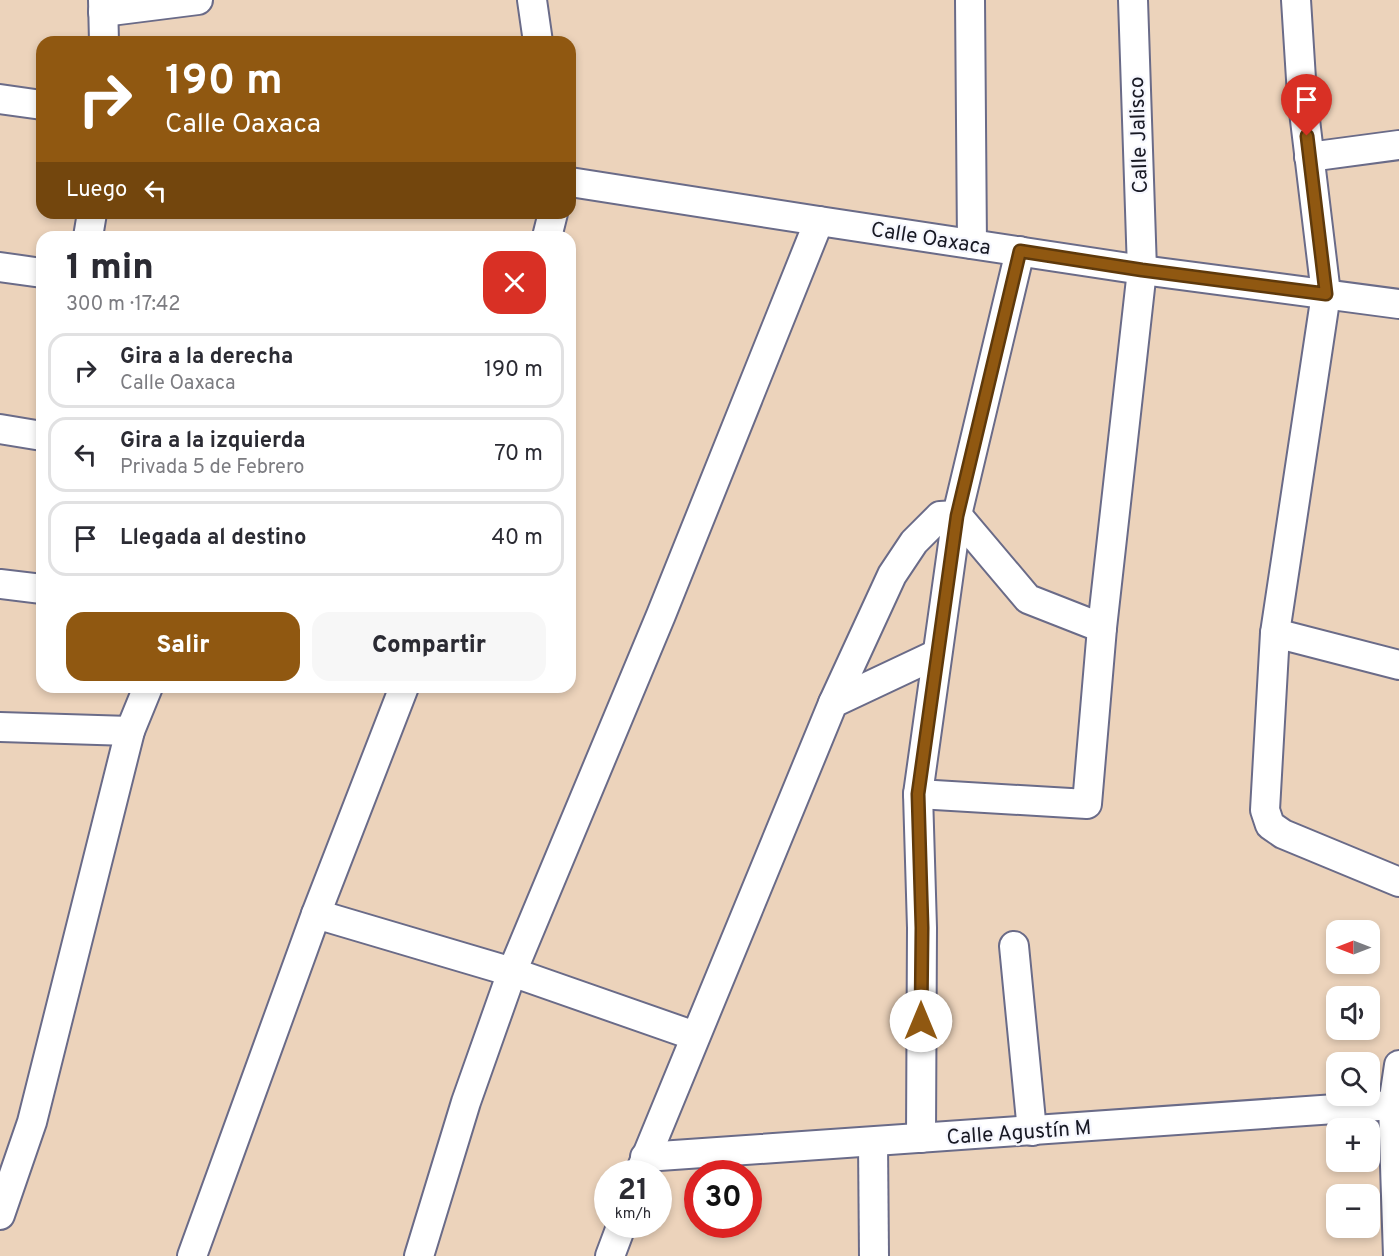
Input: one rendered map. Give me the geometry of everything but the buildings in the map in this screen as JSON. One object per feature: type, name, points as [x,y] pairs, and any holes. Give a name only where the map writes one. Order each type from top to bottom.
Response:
[{"type":"street","points":[[104,36],[103,6],[198,0]]},
{"type":"street","points":[[532,0],[537,36]]},
{"type":"street","points":[[970,0],[972,244]]},
{"type":"street","name":"Calle Jalisco","points":[[918,794],[1087,804],[1102,628],[1142,270],[1133,0]]},
{"type":"street","points":[[1296,0],[1302,95],[1326,294],[1275,633],[1265,810],[1270,825],[1283,834],[1399,882]]},
{"type":"street","points":[[0,99],[36,104]]},
{"type":"street","points":[[1309,157],[1399,145]]},
{"type":"street","name":"Calle Oaxaca","points":[[576,183],[1142,270],[1399,304]]},
{"type":"street","points":[[419,1256],[466,1102],[512,972],[666,604],[819,221]]},
{"type":"street","points":[[921,1138],[922,928],[918,794],[957,516],[1020,251]]},
{"type":"street","points":[[0,267],[36,272]]},
{"type":"street","points":[[0,429],[36,435]]},
{"type":"street","points":[[644,1160],[833,703],[892,575],[914,542],[940,516],[957,516],[1028,599],[1102,628]]},
{"type":"street","points":[[0,584],[36,588]]},
{"type":"street","points":[[1275,633],[1399,665]]},
{"type":"street","points":[[833,703],[937,654]]},
{"type":"street","points":[[0,1215],[32,1122],[130,731],[146,693]]},
{"type":"street","points":[[192,1256],[316,914],[402,693]]},
{"type":"street","points":[[0,727],[130,731]]},
{"type":"street","points":[[316,914],[512,972],[695,1036]]},
{"type":"street","points":[[1014,946],[1032,1131]]},
{"type":"street","points":[[1398,1256],[1393,1105],[1399,1065]]},
{"type":"street","name":"Calle Agustín M","points":[[672,1162],[921,1138],[1393,1105]]},
{"type":"street","points":[[873,1142],[874,1256]]},
{"type":"street","points":[[610,1256],[617,1238]]},
{"type":"shaded area","points":[[0,0],[1399,0],[1399,1256],[0,1256]]},
{"type":"route","points":[[921,1021],[922,928],[918,794],[957,516],[1020,251],[1142,270],[1326,294],[1307,136]]}]
